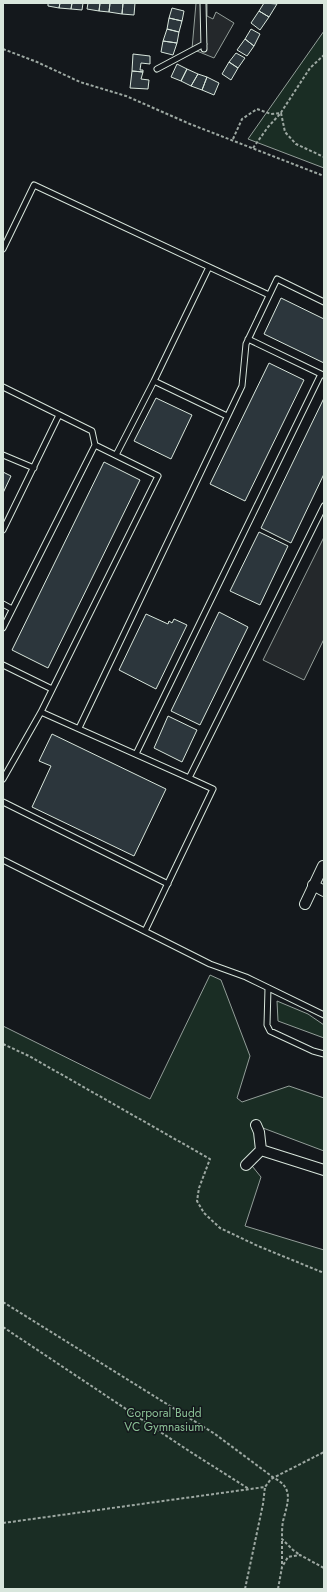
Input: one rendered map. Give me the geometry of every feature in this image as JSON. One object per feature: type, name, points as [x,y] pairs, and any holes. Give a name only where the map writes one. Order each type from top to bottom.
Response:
[{"type":"street","points":[[305,904],[323,866]]},
{"type":"street","points":[[313,885],[324,891]]},
{"type":"street","points":[[256,1125],[259,1132],[261,1150]]},
{"type":"street","points":[[246,1165],[261,1150]]},
{"type":"street","points":[[261,1150],[324,1170]]},
{"type":"lane","points":[[157,70],[204,46],[203,3]]},
{"type":"lane","points":[[3,249],[34,185],[269,295]]},
{"type":"lane","points":[[116,455],[154,381],[209,267]]},
{"type":"lane","points":[[78,728],[242,386],[246,344],[277,279],[324,302]]},
{"type":"lane","points":[[136,754],[323,375],[248,339]]},
{"type":"lane","points":[[154,381],[227,416]]},
{"type":"lane","points":[[3,387],[92,431],[95,445],[3,628]]},
{"type":"lane","points":[[3,530],[59,415]]},
{"type":"lane","points":[[3,779],[41,712],[158,476],[95,445]]},
{"type":"lane","points":[[3,455],[34,468]]},
{"type":"lane","points":[[189,778],[324,506]]},
{"type":"lane","points":[[3,604],[12,609]]},
{"type":"lane","points":[[3,665],[52,689]]},
{"type":"lane","points":[[41,712],[213,789],[146,931]]},
{"type":"lane","points":[[3,802],[168,884]]},
{"type":"lane","points":[[3,860],[210,964],[246,977],[324,1015]]},
{"type":"lane","points":[[268,988],[267,1026],[270,1031],[313,1051],[324,1054]]},
{"type":"path","points":[[3,49],[80,82],[126,96],[190,124],[324,176]]},
{"type":"path","points":[[252,148],[281,113],[310,68],[324,55]]},
{"type":"path","points":[[233,140],[242,119],[257,110],[271,114],[281,113]]},
{"type":"path","points":[[281,113],[285,132],[296,144],[324,157]]},
{"type":"path","points":[[3,1044],[29,1056],[210,1159],[197,1201],[204,1213],[220,1228],[258,1246],[324,1273]]},
{"type":"path","points":[[3,1302],[215,1434],[286,1486],[288,1496],[283,1523],[282,1567],[278,1589]]},
{"type":"path","points":[[3,1327],[189,1451],[250,1489]]},
{"type":"path","points":[[3,1523],[265,1487],[274,1478],[324,1452]]},
{"type":"path","points":[[245,1589],[263,1504],[265,1487]]},
{"type":"path","points":[[282,1539],[300,1555],[324,1568]]},
{"type":"path","points":[[282,1567],[288,1557],[300,1555]]},
{"type":"green space","points":[[324,31],[324,168],[248,139]]},
{"type":"green space","name":"Corporal Budd VC Gymnasium","points":[[210,975],[221,980],[250,1056],[237,1098],[242,1102],[289,1086],[324,1098],[324,1151],[255,1125],[260,1140],[248,1161],[261,1177],[245,1226],[324,1250],[324,1589],[3,1589],[3,1026],[150,1099]]},
{"type":"green space","points":[[277,1001],[308,1014],[324,1025],[324,1038],[278,1021]]},
{"type":"shaded area","points":[[196,3],[207,4],[207,16],[213,19],[216,12],[234,23],[214,58],[192,49]]},
{"type":"shaded area","points":[[324,537],[324,639],[304,680],[263,660]]},
{"type":"building","points":[[48,3],[60,3],[59,8],[48,6]]},
{"type":"building","points":[[60,3],[72,3],[71,9],[59,8]]},
{"type":"building","points":[[72,3],[83,3],[82,10],[71,9]]},
{"type":"building","points":[[88,3],[100,3],[99,11],[87,9]]},
{"type":"building","points":[[100,3],[110,3],[109,12],[99,11]]},
{"type":"building","points":[[110,3],[123,3],[122,14],[109,12]]},
{"type":"building","points":[[123,3],[135,3],[134,15],[122,14]]},
{"type":"building","points":[[264,3],[277,4],[269,17],[259,11]]},
{"type":"building","points":[[172,8],[184,11],[182,21],[169,18]]},
{"type":"building","points":[[259,11],[269,17],[260,30],[251,23]]},
{"type":"building","points":[[169,18],[182,21],[179,32],[167,29]]},
{"type":"building","points":[[167,29],[179,32],[177,43],[163,41]]},
{"type":"building","points":[[251,29],[260,34],[254,46],[245,39]]},
{"type":"building","points":[[245,39],[254,46],[247,56],[237,50]]},
{"type":"building","points":[[163,41],[177,43],[173,55],[161,52]]},
{"type":"building","points":[[236,53],[245,58],[238,68],[229,62]]},
{"type":"building","points":[[133,54],[150,56],[150,64],[141,63],[140,70],[143,70],[143,72],[132,71]]},
{"type":"building","points":[[229,62],[238,68],[231,80],[222,74]]},
{"type":"building","points":[[177,64],[187,69],[181,81],[171,77]]},
{"type":"building","points":[[187,69],[198,74],[191,86],[181,81]]},
{"type":"building","points":[[132,71],[143,72],[141,79],[149,80],[148,89],[130,88]]},
{"type":"building","points":[[198,74],[207,77],[202,90],[191,86]]},
{"type":"building","points":[[207,77],[219,83],[214,95],[202,90]]},
{"type":"building","points":[[281,298],[324,319],[324,363],[264,334]]},
{"type":"building","points":[[269,363],[304,380],[245,501],[210,484]]},
{"type":"building","points":[[156,398],[192,415],[171,459],[134,441]]},
{"type":"building","points":[[324,398],[324,474],[291,543],[261,528]]},
{"type":"building","points":[[104,462],[140,480],[48,668],[12,650]]},
{"type":"building","points":[[3,472],[11,476],[3,493]]},
{"type":"building","points":[[259,532],[288,546],[260,605],[230,591]]},
{"type":"building","points":[[219,612],[248,627],[200,725],[171,711]]},
{"type":"building","points":[[146,614],[168,624],[169,621],[172,623],[174,619],[187,625],[156,689],[119,670]]},
{"type":"building","points":[[168,716],[197,730],[182,762],[154,748]]},
{"type":"building","points":[[52,734],[166,789],[134,856],[32,807],[51,766],[39,761]]}]
